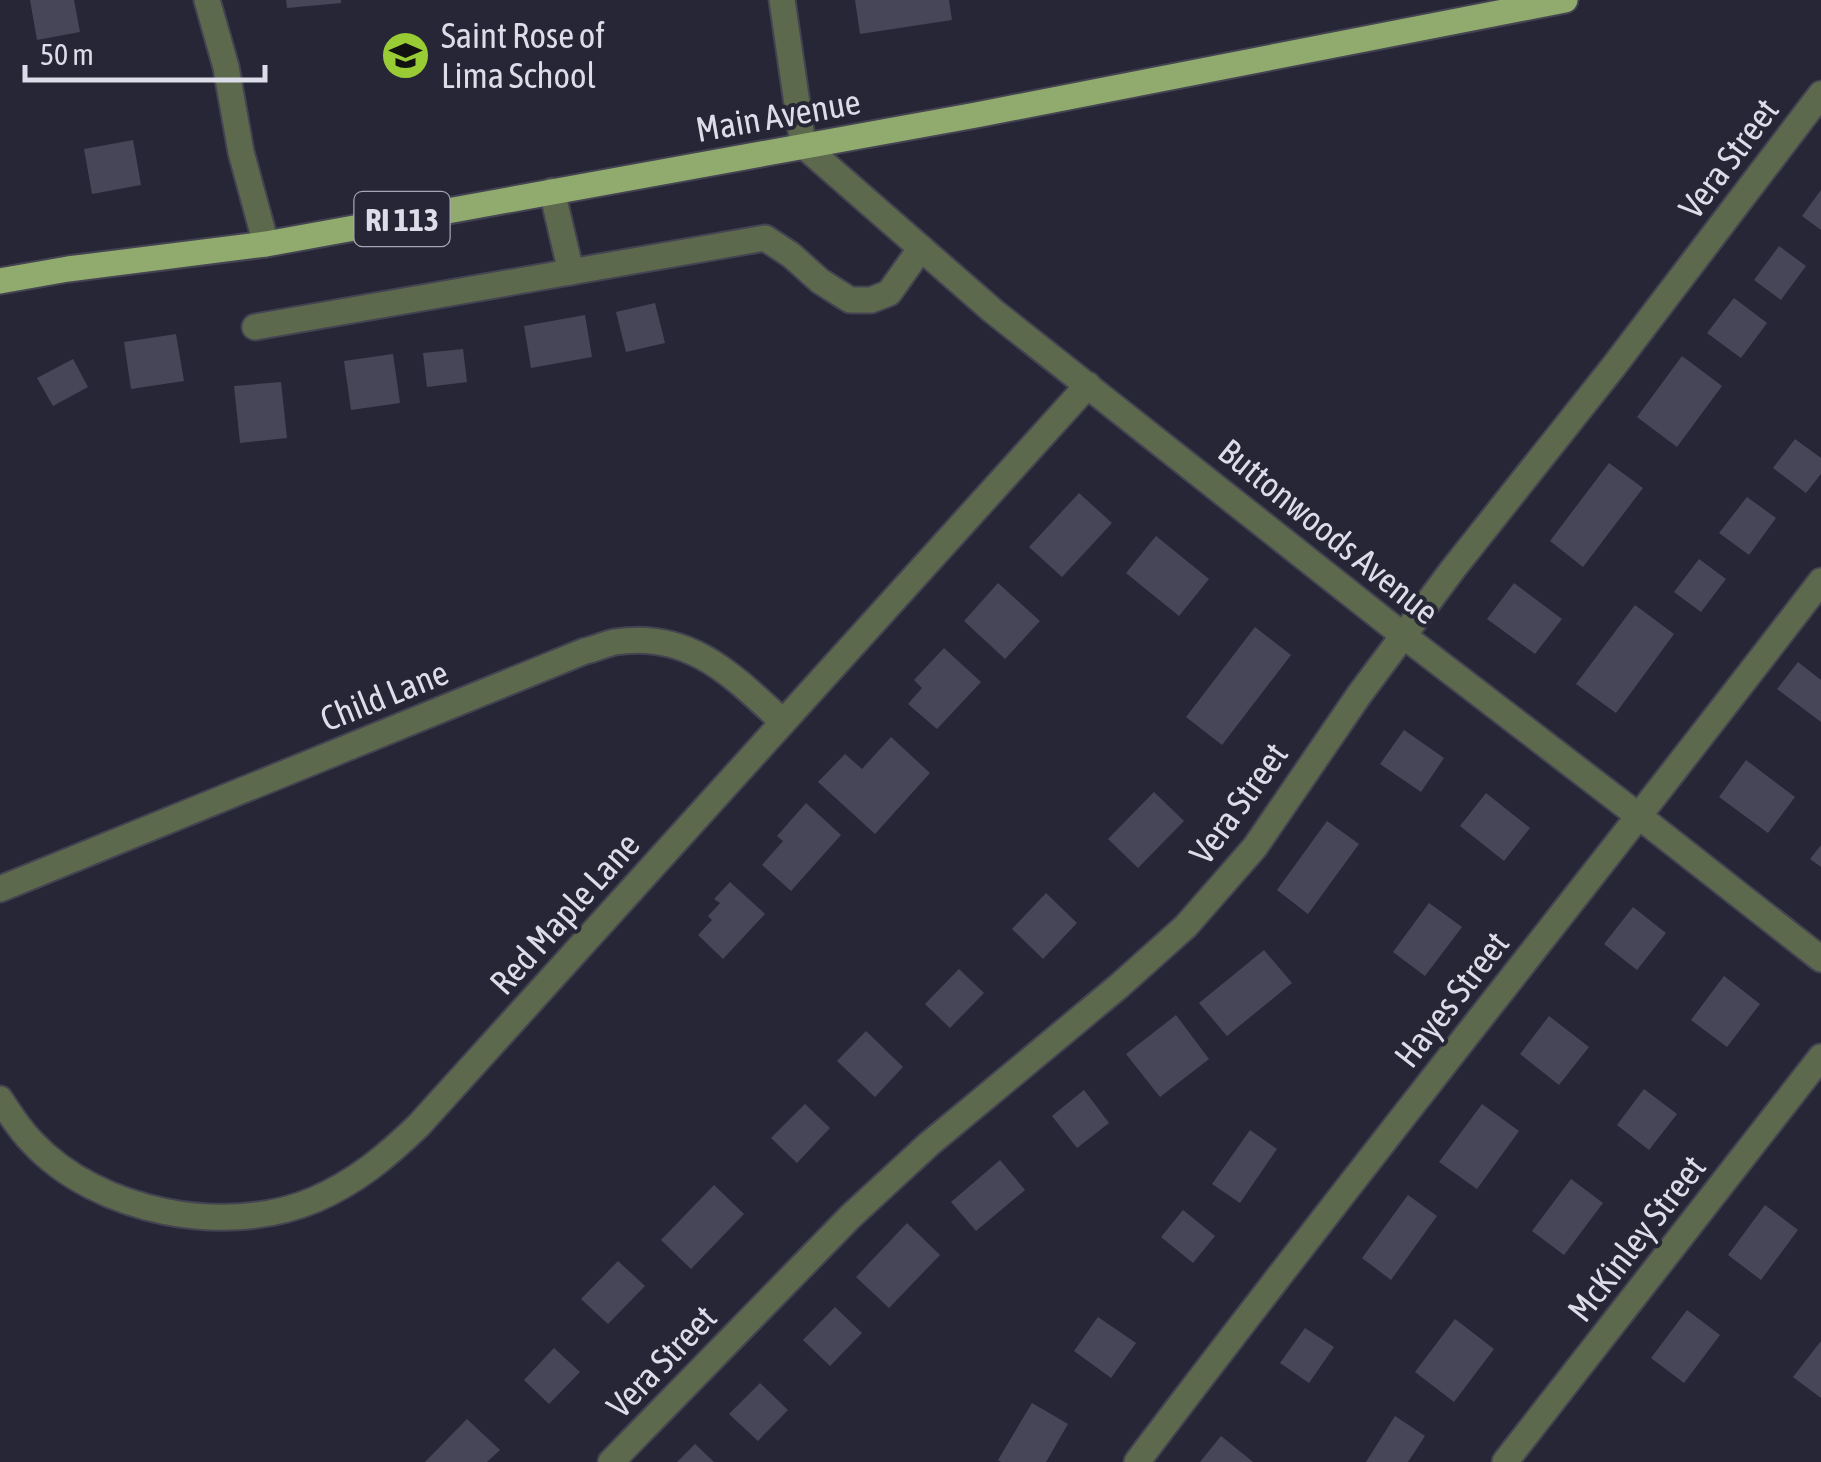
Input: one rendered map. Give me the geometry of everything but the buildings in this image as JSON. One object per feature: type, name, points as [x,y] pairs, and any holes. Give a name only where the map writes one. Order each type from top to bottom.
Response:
[{"type":"main road","name":"Main Avenue","points":[[0,281],[266,244],[976,115],[1565,0]]},
{"type":"street","points":[[207,0],[266,244]]},
{"type":"street","points":[[782,0],[802,146]]},
{"type":"street","name":"Vera Street","points":[[611,1462],[851,1216],[929,1144],[1186,926],[1255,847],[1454,568],[1821,94]]},
{"type":"street","name":"Buttonwoods Avenue","points":[[802,146],[993,311],[1821,959]]},
{"type":"street","points":[[552,192],[570,272]]},
{"type":"street","points":[[255,327],[766,238],[850,300],[871,300],[890,293],[920,248]]},
{"type":"street","name":"Red Maple Lane","points":[[0,1099],[32,1143],[64,1169],[102,1192],[150,1208],[200,1217],[262,1216],[312,1201],[351,1181],[384,1159],[419,1125],[1088,385]]},
{"type":"street","name":"Hayes Street","points":[[1137,1462],[1821,580]]},
{"type":"street","name":"Child Lane","points":[[0,889],[615,642],[649,641],[680,646],[706,657],[736,678],[783,722]]},
{"type":"street","name":"McKinley Street","points":[[1506,1462],[1821,1057]]},
{"type":"place","name":"Saint Rose of Lima School","points":[[406,55]]}]
